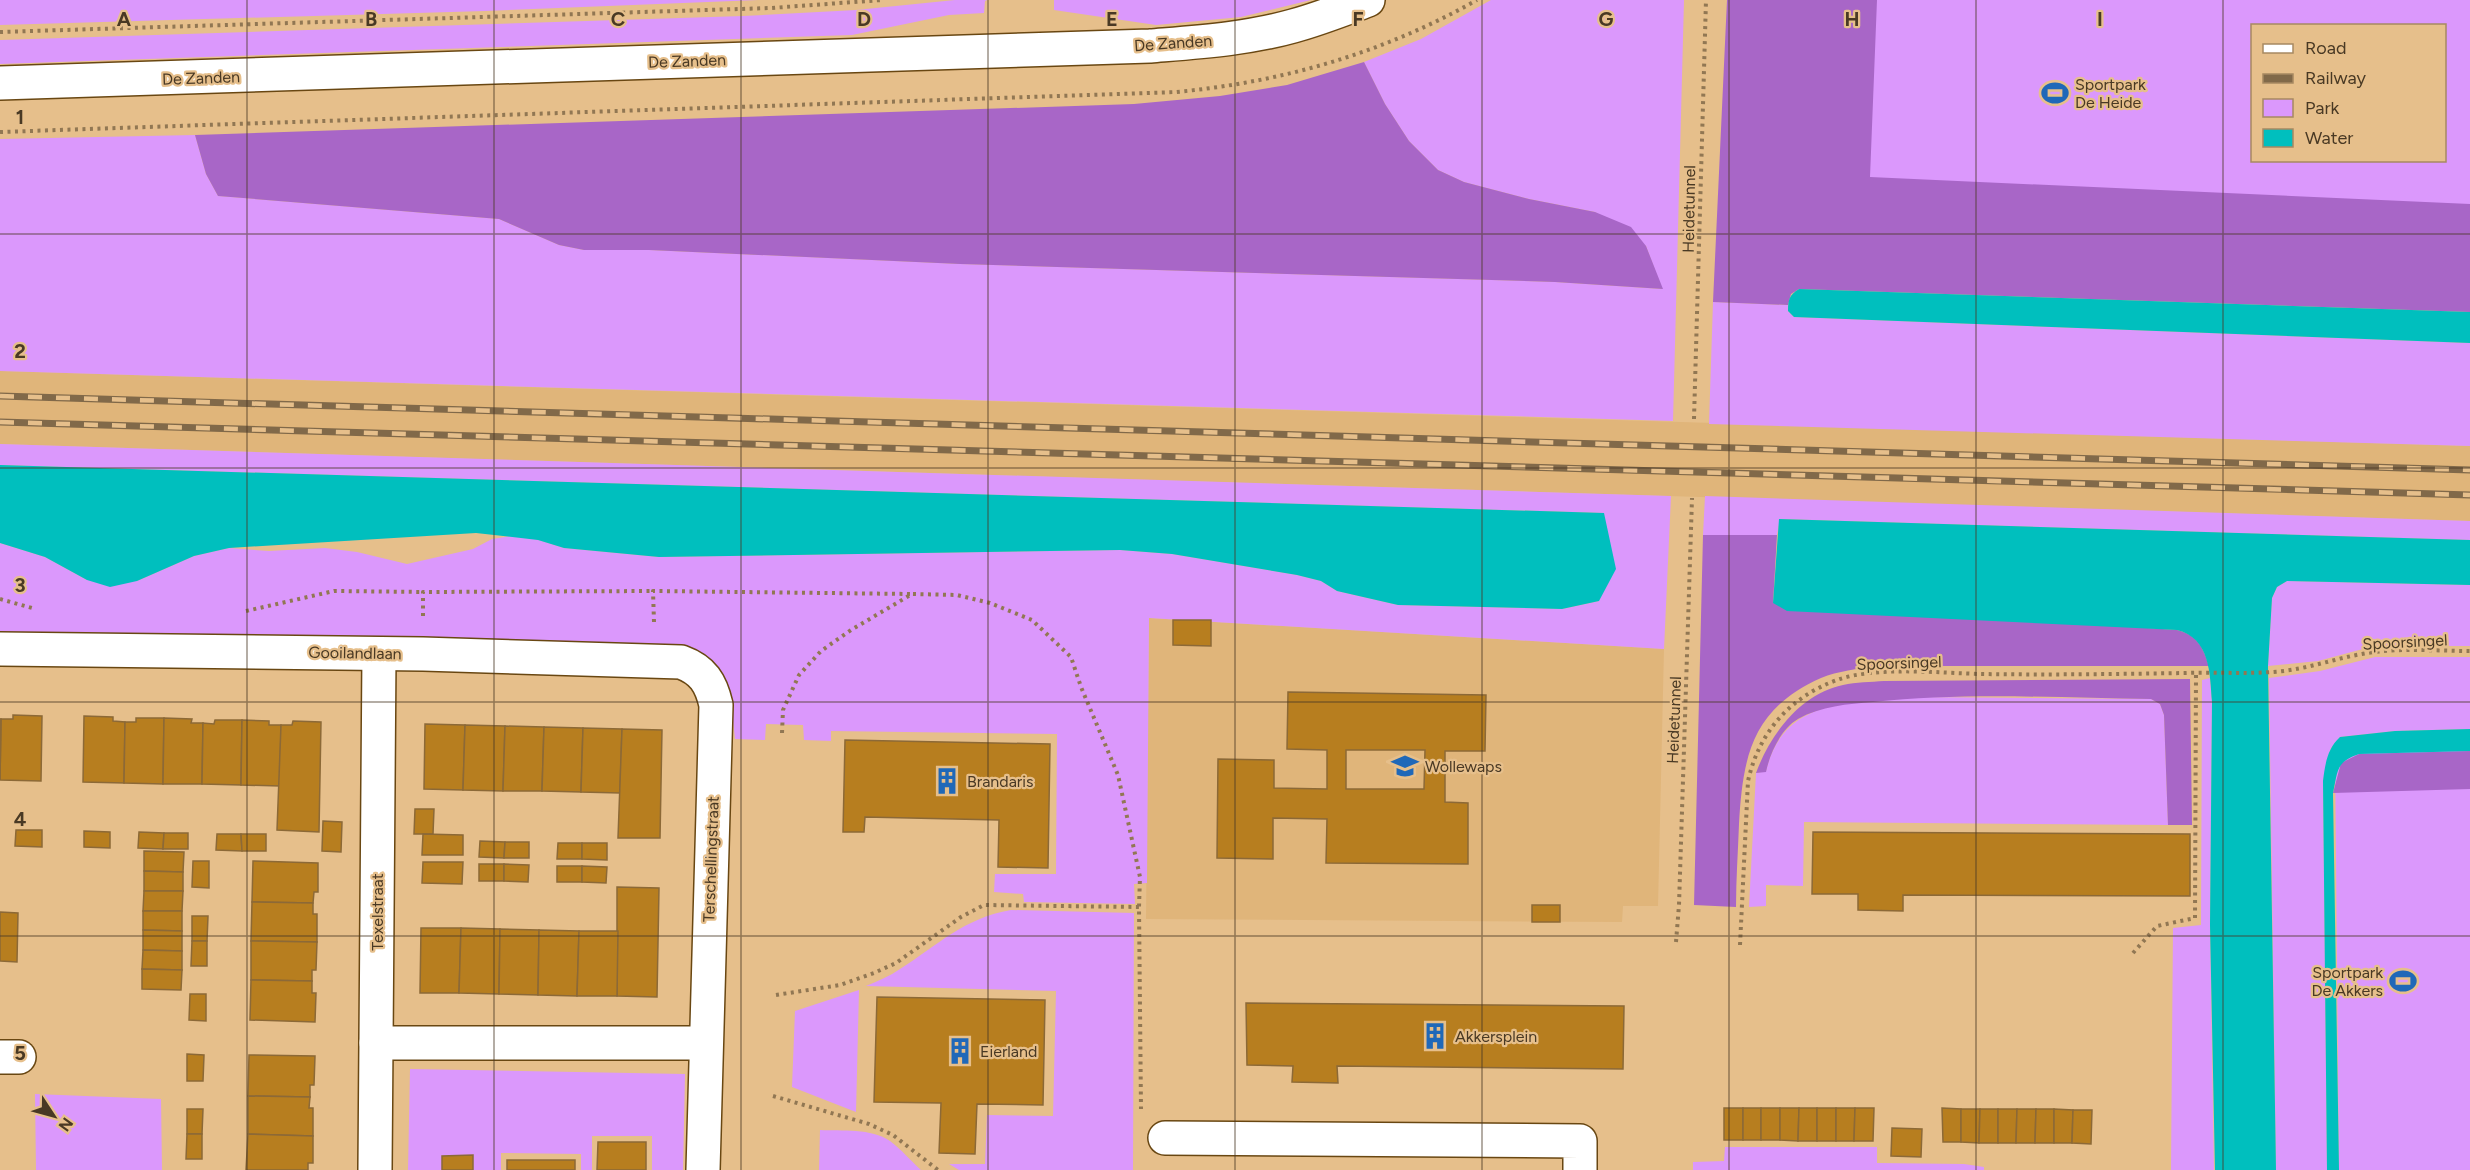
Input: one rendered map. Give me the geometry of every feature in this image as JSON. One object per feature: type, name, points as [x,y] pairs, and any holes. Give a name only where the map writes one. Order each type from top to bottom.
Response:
[{"type":"street","name":"De Zanden","points":[[0,83],[1150,46],[1232,39],[1265,33],[1368,0]]},
{"type":"street","name":"Gooilandlaan","points":[[0,649],[423,654],[681,662],[697,669],[705,678]]},
{"type":"street","name":"Texelstraat","points":[[375,1170],[379,654]]},
{"type":"street","name":"Terschellingstraat","points":[[703,1170],[716,705],[712,687],[705,678]]},
{"type":"street","points":[[376,1044],[705,1043]]},
{"type":"street","points":[[1165,1138],[1580,1141],[1580,1170]]},
{"type":"path","points":[[0,32],[771,8],[882,0]]},
{"type":"path","name":"Heidetunnel","points":[[1694,419],[1706,0]]},
{"type":"path","name":"Heidetunnel","points":[[1676,942],[1692,498]]},
{"type":"path","points":[[243,612],[334,591],[653,591],[957,596],[990,603],[1032,620],[1071,657],[1081,687],[1118,775],[1140,876],[1141,1110]]},
{"type":"path","points":[[653,591],[655,662]]},
{"type":"path","points":[[423,592],[423,654]]},
{"type":"path","points":[[782,733],[783,710],[799,675],[821,651],[851,630],[912,594]]},
{"type":"path","points":[[0,599],[33,609]]},
{"type":"path","name":"Spoorsingel","points":[[1740,945],[1746,812],[1750,772],[1758,747],[1776,721],[1795,702],[1810,692],[1840,679],[1894,673],[2041,675],[2272,672],[2319,666],[2375,652],[2470,651]]},
{"type":"path","points":[[2133,953],[2157,926],[2195,918],[2196,673]]},
{"type":"path","points":[[776,995],[840,985],[874,973],[896,963],[961,917],[984,905],[1139,907]]},
{"type":"path","points":[[773,1096],[869,1124],[893,1136],[938,1170]]},
{"type":"shaded area","points":[[1727,0],[1877,0],[1870,177],[2470,204],[2470,312],[1799,289],[1791,294],[1788,305],[1713,302]]},
{"type":"shaded area","points":[[1364,62],[1385,104],[1409,141],[1438,170],[1464,182],[1529,199],[1595,212],[1631,227],[1646,246],[1663,289],[1555,282],[960,264],[649,250],[584,250],[559,245],[499,219],[218,196],[206,174],[195,135],[1134,104],[1220,96],[1287,85]]},
{"type":"shaded area","points":[[0,371],[2470,446],[2470,521],[0,444]]},
{"type":"shaded area","points":[[1703,535],[1777,535],[1773,603],[2177,630],[2190,635],[2198,643],[2209,666],[1875,666],[1821,678],[1798,690],[1780,704],[1766,720],[1756,737],[1744,776],[1741,799],[1736,907],[1694,905]]},
{"type":"shaded area","name":"Wollewaps","points":[[1149,618],[1664,649],[1658,906],[1623,906],[1622,922],[1146,919]]},
{"type":"shaded area","points":[[2190,679],[2192,825],[2168,825],[2164,715],[2160,704],[2151,699],[1942,697],[1835,706],[1816,711],[1792,723],[1777,742],[1766,772],[1756,773],[1769,744],[1789,718],[1813,697],[1843,685],[1884,681]]},
{"type":"shaded area","points":[[2470,751],[2470,789],[2333,793],[2341,763],[2359,754]]},
{"type":"green space","points":[[0,0],[758,0],[485,11],[0,25]]},
{"type":"green space","points":[[955,0],[987,0],[984,13],[949,15],[852,35],[0,64],[0,40],[743,16],[856,10]]},
{"type":"green space","points":[[1054,0],[1311,0],[1241,17],[1156,25],[1054,10]]},
{"type":"green space","points":[[1491,0],[1684,0],[1673,421],[0,371],[0,139],[195,135],[206,174],[218,196],[499,219],[559,245],[584,250],[649,250],[960,264],[1555,282],[1662,289],[1646,246],[1595,212],[1529,199],[1464,182],[1438,170],[1409,141],[1385,104],[1364,62],[1421,39]]},
{"type":"green space","name":"Sportpark De Heide","points":[[1864,0],[2470,0],[2470,225],[1853,187]]},
{"type":"green space","points":[[1713,302],[1788,305],[1788,311],[1794,317],[2470,343],[2470,446],[1709,424]]},
{"type":"green space","points":[[0,444],[1671,496],[1664,649],[1149,618],[1147,883],[1134,884],[1135,904],[1024,902],[1023,894],[994,892],[995,874],[1056,874],[1057,734],[831,731],[831,741],[804,740],[803,725],[766,724],[765,740],[735,739],[730,692],[716,668],[0,635],[0,543],[45,557],[87,580],[137,581],[194,556],[229,548],[269,551],[325,548],[357,552],[407,564],[473,549],[492,539],[512,536],[526,536],[564,548],[659,557],[1120,550],[1172,554],[1297,575],[1321,581],[1337,591],[1398,605],[1562,609],[1599,601],[1604,513],[0,465]]},
{"type":"green space","points":[[1705,496],[2470,521],[2470,540],[1780,519],[1777,535],[1703,535]]},
{"type":"green space","points":[[2287,581],[2470,585],[2470,646],[2374,646],[2318,661],[2268,666],[2272,598],[2277,587]]},
{"type":"green space","points":[[2375,657],[2470,657],[2470,729],[2395,731],[2340,737],[2331,748],[2323,781],[2327,1170],[2276,1170],[2269,678],[2320,671]]},
{"type":"green space","points":[[2210,678],[2212,702],[2210,925],[2214,1170],[2171,1170],[2173,928],[2201,925],[2202,680]]},
{"type":"green space","points":[[1919,697],[2151,699],[2160,704],[2164,715],[2168,825],[1804,822],[1803,886],[1766,885],[1766,906],[1749,907],[1756,773],[1766,771],[1775,746],[1789,728],[1806,716],[1826,708],[1871,700]]},
{"type":"green space","name":"Sportpark De Akkers","points":[[2470,748],[2470,1170],[2339,1170],[2335,756],[2385,751]]},
{"type":"green space","points":[[1011,910],[1134,913],[1133,1170],[959,1170],[949,1164],[985,1164],[987,1115],[1053,1116],[1056,991],[866,986],[896,972],[965,926],[979,919]]},
{"type":"green space","points":[[859,990],[856,1112],[792,1087],[795,1011]]},
{"type":"green space","points":[[410,1069],[685,1074],[683,1170],[652,1170],[652,1136],[592,1136],[592,1170],[581,1170],[581,1154],[501,1153],[501,1170],[408,1170]]},
{"type":"green space","points":[[35,1094],[161,1099],[162,1170],[36,1170]]},
{"type":"green space","points":[[820,1130],[856,1131],[882,1137],[894,1144],[921,1170],[819,1170]]},
{"type":"green space","points":[[1725,1147],[1877,1147],[1877,1163],[1964,1164],[1984,1167],[1984,1170],[1693,1170],[1693,1162],[1724,1161]]},
{"type":"water","points":[[1799,289],[2470,312],[2470,343],[1794,317],[1788,311],[1789,301],[1793,293]]},
{"type":"water","points":[[0,465],[1604,513],[1616,569],[1599,601],[1562,609],[1398,605],[1337,591],[1321,581],[1297,575],[1172,554],[1120,550],[659,557],[564,548],[538,540],[476,533],[229,548],[194,556],[137,581],[110,587],[87,580],[45,557],[0,543]]},
{"type":"water","points":[[1779,519],[2470,540],[2470,585],[2287,581],[2277,587],[2272,598],[2268,666],[2276,1170],[2215,1170],[2210,925],[2212,702],[2209,669],[2202,649],[2196,641],[2188,634],[2177,630],[1787,611],[1773,603]]},
{"type":"water","points":[[2470,729],[2470,751],[2359,754],[2346,760],[2337,773],[2333,793],[2339,1170],[2327,1170],[2323,781],[2327,758],[2340,737],[2395,731]]},
{"type":"building","points":[[1173,620],[1211,620],[1211,646],[1173,645]]},
{"type":"building","points":[[1288,692],[1486,695],[1485,751],[1445,751],[1445,802],[1468,803],[1468,864],[1326,863],[1327,819],[1273,818],[1273,859],[1217,858],[1218,759],[1274,760],[1274,788],[1327,789],[1327,750],[1287,749]],"holes":[[[1346,750],[1425,750],[1424,789],[1346,789]]]},
{"type":"building","points":[[13,715],[42,716],[41,781],[0,780],[1,719],[13,719]]},
{"type":"building","points":[[84,716],[113,717],[113,721],[125,722],[124,783],[83,782]]},
{"type":"building","points":[[136,718],[164,718],[163,784],[124,783],[125,722],[136,722]]},
{"type":"building","points":[[164,718],[192,719],[191,723],[203,723],[202,784],[163,784]]},
{"type":"building","points":[[0,719],[1,719],[0,780]]},
{"type":"building","points":[[215,720],[242,720],[241,785],[202,784],[203,723],[214,724]]},
{"type":"building","points":[[242,720],[269,721],[269,725],[281,725],[280,786],[241,785]]},
{"type":"building","points":[[293,721],[321,722],[319,832],[277,830],[281,725],[292,725]]},
{"type":"building","points":[[425,724],[465,725],[463,790],[424,789]]},
{"type":"building","points":[[465,725],[505,726],[503,791],[463,790]]},
{"type":"building","points":[[505,726],[544,727],[542,791],[503,791]]},
{"type":"building","points":[[544,727],[583,728],[581,792],[542,791]]},
{"type":"building","points":[[583,728],[622,729],[620,793],[581,792]]},
{"type":"building","points":[[622,729],[662,730],[660,838],[618,838]]},
{"type":"building","name":"Brandaris","points":[[845,740],[1050,744],[1048,868],[998,867],[999,820],[865,817],[864,832],[843,832]]},
{"type":"building","points":[[415,809],[434,809],[433,834],[414,834]]},
{"type":"building","points":[[323,821],[342,822],[341,852],[322,851]]},
{"type":"building","points":[[16,830],[42,830],[42,847],[15,846]]},
{"type":"building","points":[[84,831],[110,832],[110,848],[84,847]]},
{"type":"building","points":[[139,832],[164,833],[163,849],[138,848]]},
{"type":"building","points":[[1813,832],[2190,834],[2190,896],[1903,895],[1903,911],[1858,910],[1858,894],[1812,894]]},
{"type":"building","points":[[164,833],[188,833],[188,849],[163,849]]},
{"type":"building","points":[[217,834],[241,834],[242,851],[216,850]]},
{"type":"building","points":[[241,834],[266,834],[266,851],[242,851]]},
{"type":"building","points":[[423,834],[463,835],[463,855],[422,855]]},
{"type":"building","points":[[480,841],[505,842],[504,858],[479,857]]},
{"type":"building","points":[[505,842],[529,842],[529,858],[504,858]]},
{"type":"building","points":[[558,843],[582,843],[582,859],[557,859]]},
{"type":"building","points":[[582,843],[607,843],[607,860],[582,859]]},
{"type":"building","points":[[144,851],[184,852],[183,872],[144,871]]},
{"type":"building","points":[[193,861],[209,861],[209,888],[192,887]]},
{"type":"building","points":[[253,861],[318,863],[318,892],[314,892],[313,903],[252,902]]},
{"type":"building","points":[[423,862],[463,862],[462,884],[422,883]]},
{"type":"building","points":[[479,864],[504,864],[504,881],[479,881]]},
{"type":"building","points":[[504,864],[529,865],[528,882],[504,881]]},
{"type":"building","points":[[557,866],[582,866],[582,882],[557,882]]},
{"type":"building","points":[[582,866],[607,867],[606,883],[582,882]]},
{"type":"building","points":[[144,871],[183,872],[183,891],[144,891]]},
{"type":"building","points":[[617,887],[659,888],[657,997],[617,996]]},
{"type":"building","points":[[144,891],[183,891],[182,911],[143,911]]},
{"type":"building","points":[[252,902],[313,903],[313,914],[317,914],[317,942],[251,941]]},
{"type":"building","points":[[1532,905],[1560,905],[1560,922],[1532,922]]},
{"type":"building","points":[[143,911],[182,911],[182,931],[143,930]]},
{"type":"building","points":[[0,912],[18,913],[17,962],[0,961]]},
{"type":"building","points":[[192,916],[208,916],[207,941],[192,941]]},
{"type":"building","points":[[421,928],[461,928],[459,993],[420,993]]},
{"type":"building","points":[[461,928],[500,929],[499,994],[459,993]]},
{"type":"building","points":[[500,929],[539,930],[538,995],[499,994]]},
{"type":"building","points":[[143,930],[182,931],[182,951],[143,950]]},
{"type":"building","points":[[539,930],[579,931],[577,996],[538,995]]},
{"type":"building","points":[[579,931],[618,931],[617,996],[577,996]]},
{"type":"building","points":[[192,941],[207,941],[207,966],[191,966]]},
{"type":"building","points":[[251,941],[317,942],[316,970],[312,970],[312,981],[251,980]]},
{"type":"building","points":[[143,950],[182,951],[182,970],[142,969]]},
{"type":"building","points":[[142,969],[182,970],[181,990],[142,989]]},
{"type":"building","points":[[251,980],[312,981],[312,993],[316,993],[315,1022],[250,1020]]},
{"type":"building","points":[[190,994],[206,994],[206,1021],[189,1020]]},
{"type":"building","name":"Eierland","points":[[877,997],[1045,1000],[1043,1105],[977,1104],[975,1154],[939,1153],[941,1103],[874,1102]]},
{"type":"building","name":"Akkersplein","points":[[1246,1003],[1624,1006],[1623,1069],[1337,1066],[1338,1083],[1292,1082],[1293,1066],[1247,1065]]},
{"type":"building","points":[[187,1054],[204,1055],[203,1081],[187,1081]]},
{"type":"building","points":[[249,1055],[315,1056],[314,1085],[310,1085],[310,1097],[248,1096]]},
{"type":"building","points":[[248,1096],[310,1097],[309,1108],[313,1108],[313,1136],[248,1134]]},
{"type":"building","points":[[1724,1108],[1743,1108],[1743,1140],[1724,1140]]},
{"type":"building","points":[[1743,1108],[1761,1108],[1761,1140],[1743,1140]]},
{"type":"building","points":[[1761,1108],[1780,1108],[1780,1140],[1761,1140]]},
{"type":"building","points":[[1780,1108],[1799,1108],[1798,1141],[1780,1140]]},
{"type":"building","points":[[1799,1108],[1817,1108],[1817,1141],[1798,1141]]},
{"type":"building","points":[[1817,1108],[1836,1108],[1836,1141],[1817,1141]]},
{"type":"building","points":[[1836,1108],[1855,1108],[1854,1141],[1836,1141]]},
{"type":"building","points":[[1855,1108],[1874,1108],[1873,1141],[1854,1141]]},
{"type":"building","points":[[1942,1108],[1961,1109],[1961,1142],[1943,1142]]},
{"type":"building","points":[[187,1109],[203,1109],[202,1134],[187,1134]]},
{"type":"building","points":[[1961,1109],[1980,1109],[1979,1143],[1961,1142]]},
{"type":"building","points":[[1980,1109],[1998,1109],[1998,1143],[1979,1143]]},
{"type":"building","points":[[1998,1109],[2017,1109],[2016,1143],[1998,1143]]},
{"type":"building","points":[[2017,1109],[2036,1109],[2035,1143],[2016,1143]]},
{"type":"building","points":[[2036,1109],[2054,1109],[2054,1143],[2035,1143]]},
{"type":"building","points":[[2054,1109],[2073,1110],[2072,1143],[2054,1143]]},
{"type":"building","points":[[2073,1110],[2092,1110],[2091,1144],[2072,1143]]},
{"type":"building","points":[[1892,1128],[1922,1129],[1921,1157],[1891,1156]]},
{"type":"building","points":[[187,1134],[202,1134],[202,1159],[186,1159]]},
{"type":"building","points":[[248,1134],[313,1136],[313,1163],[308,1163],[308,1170],[246,1170]]},
{"type":"building","points":[[598,1142],[646,1142],[646,1170],[597,1170]]},
{"type":"building","points":[[473,1155],[473,1170],[442,1170],[442,1156]]},
{"type":"building","points":[[507,1160],[575,1160],[575,1170],[507,1170]]},
{"type":"railway","points":[[0,396],[2470,470]]},
{"type":"railway","points":[[0,422],[2470,495]]},
{"type":"place","name":"Sportpark De Heide","points":[[2055,93]]},
{"type":"place","name":"Wollewaps","points":[[1405,766]]},
{"type":"place","name":"Brandaris","points":[[947,781]]},
{"type":"place","name":"Sportpark De Akkers","points":[[2403,981]]},
{"type":"place","name":"Akkersplein","points":[[1435,1036]]},
{"type":"place","name":"Eierland","points":[[960,1051]]}]
